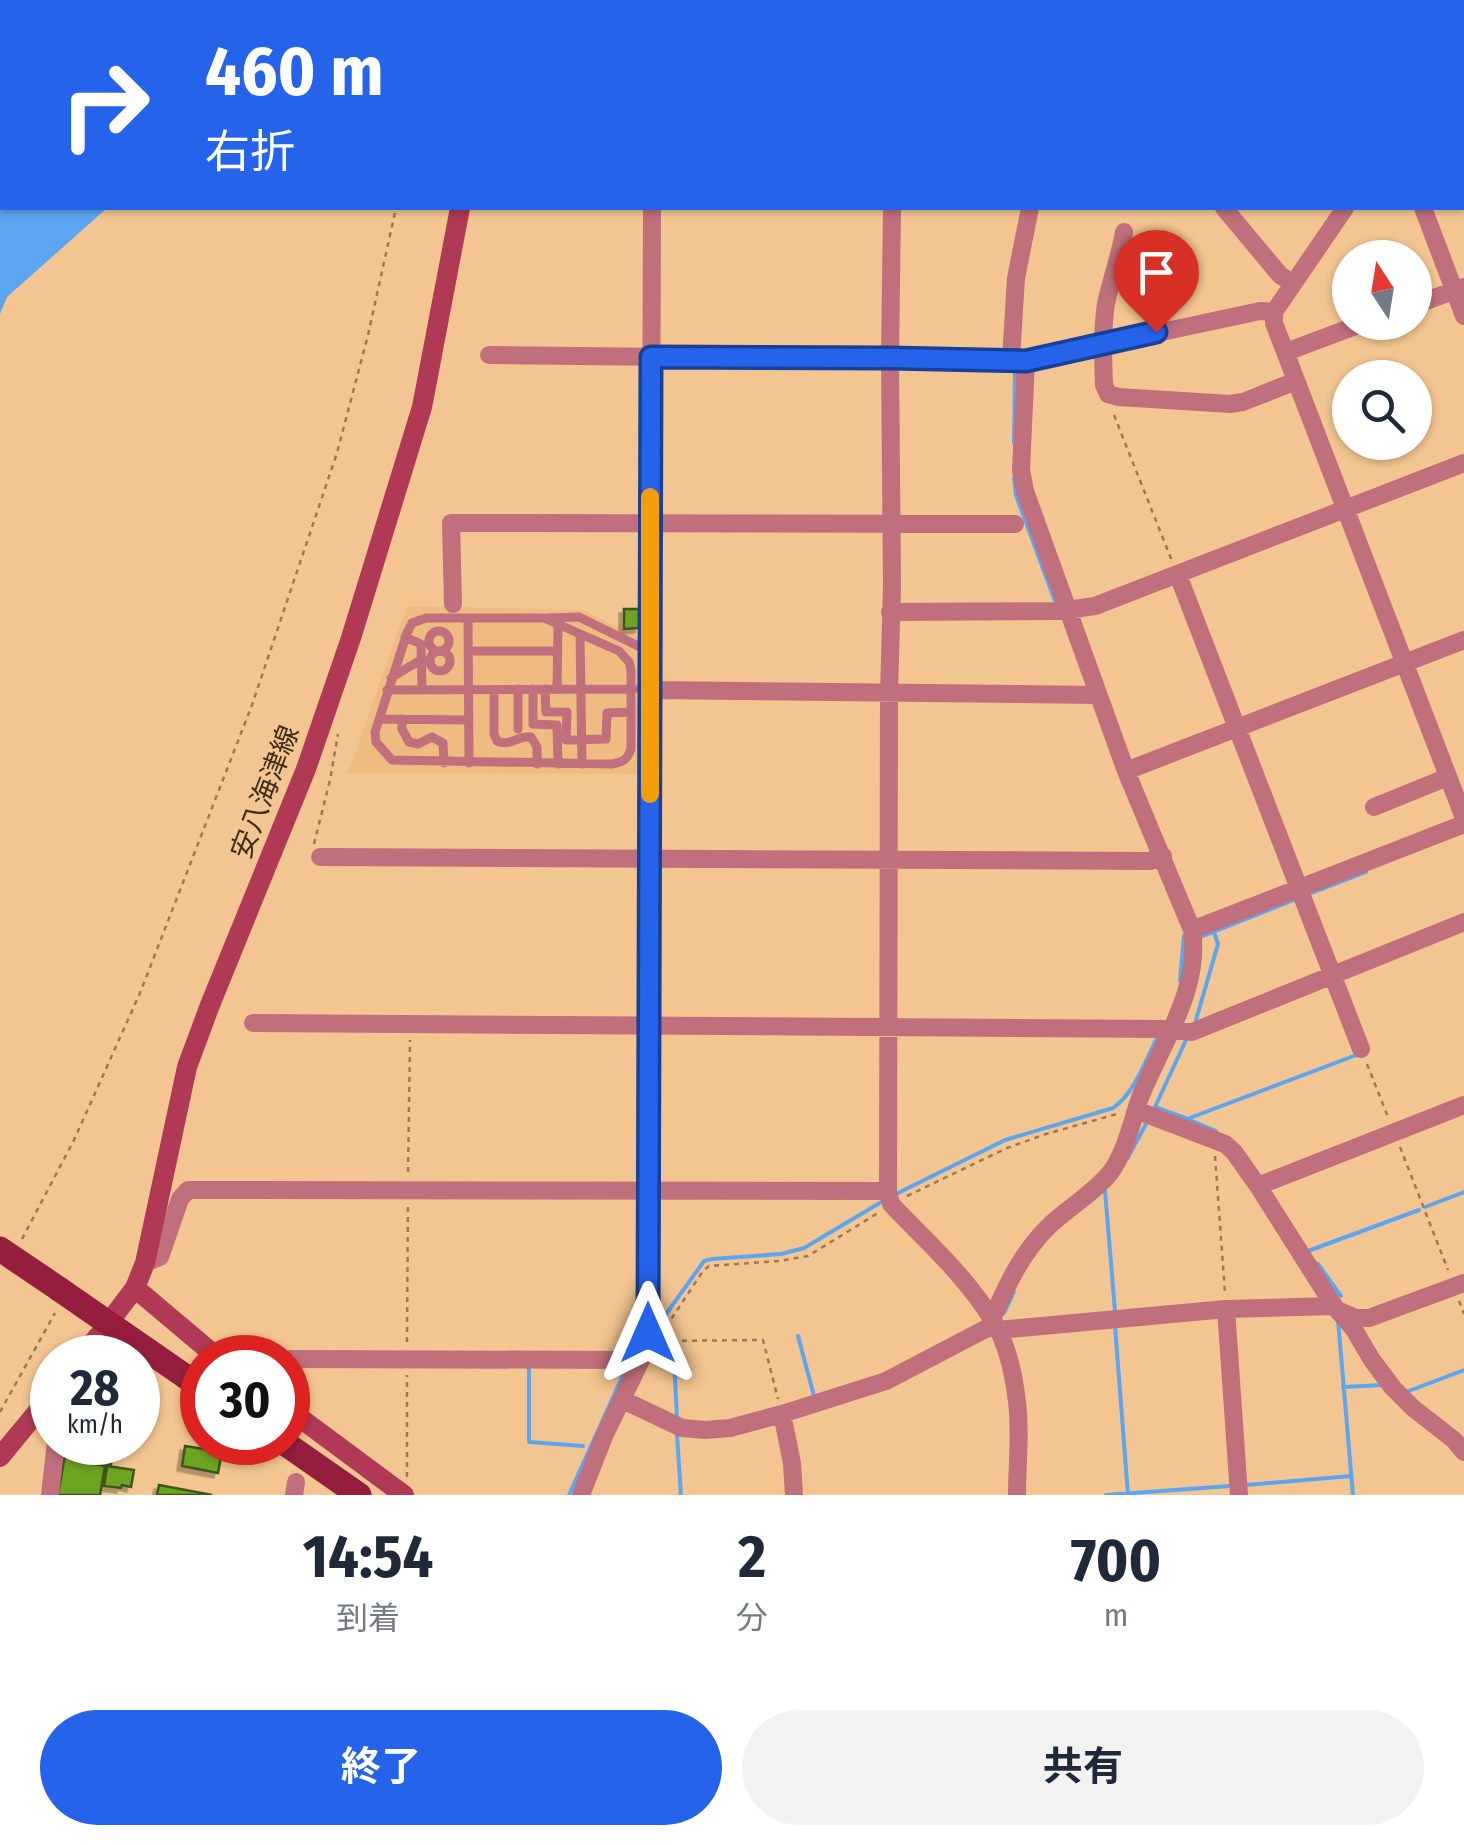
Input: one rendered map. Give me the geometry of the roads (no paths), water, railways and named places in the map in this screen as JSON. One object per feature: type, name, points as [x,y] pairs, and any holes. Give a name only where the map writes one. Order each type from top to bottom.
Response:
[{"type":"main road","name":"安八海津線","points":[[116,1314],[135,1288],[144,1263],[187,1067],[306,769],[351,638],[418,422],[460,210]]},
{"type":"main road","points":[[9,1247],[59,1297],[180,1374]]},
{"type":"main road","points":[[135,1288],[191,1335]]},
{"type":"main road","points":[[0,1457],[30,1421]]},
{"type":"main road","points":[[310,1426],[404,1495]]},
{"type":"main road","points":[[310,1461],[359,1495]]},
{"type":"street","points":[[581,1495],[641,1360],[648,1333],[650,858],[641,690],[650,524],[652,210]]},
{"type":"street","points":[[892,210],[890,1197],[995,1324],[1012,1370],[1018,1404],[1016,1495]]},
{"type":"street","points":[[995,1324],[1017,1266],[1045,1230],[1110,1173],[1119,1157],[1190,979],[1194,940],[1126,771],[1025,491],[1016,278],[1030,210]]},
{"type":"street","points":[[1226,210],[1280,275],[1292,283]]},
{"type":"street","points":[[1192,930],[1464,821],[1274,323],[1274,312],[1344,210]]},
{"type":"street","points":[[1424,210],[1459,288],[1464,316]]},
{"type":"street","points":[[1124,232],[1106,307],[1104,385],[1108,394],[1230,404],[1296,381]]},
{"type":"street","points":[[1432,298],[1459,288]]},
{"type":"street","points":[[489,355],[1018,360],[1260,311],[1274,312]]},
{"type":"street","points":[[1286,352],[1332,335]]},
{"type":"street","points":[[890,612],[1067,611],[1095,606],[1464,463]]},
{"type":"street","points":[[453,604],[450,523],[1015,524]]},
{"type":"street","points":[[1178,575],[1361,1049]]},
{"type":"street","points":[[1126,771],[1464,640]]},
{"type":"street","points":[[641,690],[1098,695]]},
{"type":"street","points":[[1374,807],[1448,778]]},
{"type":"street","points":[[320,857],[1150,861],[1162,856]]},
{"type":"street","points":[[253,1024],[888,1026],[1192,1032],[1464,922]]},
{"type":"street","points":[[1138,1104],[1225,1144],[1234,1152],[1393,1388],[1464,1452]]},
{"type":"street","points":[[1258,1186],[1464,1104]]},
{"type":"street","points":[[144,1263],[160,1256],[180,1199],[188,1190],[890,1197]]},
{"type":"street","points":[[623,1400],[682,1428],[730,1428],[886,1381],[995,1324],[1226,1309],[1338,1309],[1356,1318],[1369,1318],[1459,1285]]},
{"type":"street","points":[[1226,1309],[1239,1495]]},
{"type":"street","points":[[310,1358],[641,1360]]},
{"type":"street","points":[[782,1414],[794,1495]]},
{"type":"street","points":[[50,1495],[53,1465]]},
{"type":"lane","points":[[544,618],[624,656],[632,670],[641,690],[632,712],[631,749],[623,762],[392,760],[376,742],[378,719],[412,623],[426,618],[579,616],[640,647]]},
{"type":"lane","points":[[468,619],[469,763]]},
{"type":"lane","points":[[557,689],[558,624]]},
{"type":"lane","points":[[440,651],[431,647],[430,638],[436,632],[448,638],[468,635]]},
{"type":"lane","points":[[580,634],[582,764]]},
{"type":"lane","points":[[405,636],[421,644],[422,690]]},
{"type":"lane","points":[[440,690],[442,671],[432,668],[430,662],[434,653],[446,648],[448,638]]},
{"type":"lane","points":[[468,651],[558,651]]},
{"type":"lane","points":[[391,678],[422,658]]},
{"type":"lane","points":[[533,689],[533,724],[558,725],[558,764]]},
{"type":"lane","points":[[545,689],[546,712],[566,712],[566,740],[606,739],[607,712],[632,712]]},
{"type":"lane","points":[[387,690],[641,690]]},
{"type":"lane","points":[[494,690],[497,741],[504,744],[531,736],[537,746],[537,764]]},
{"type":"lane","points":[[518,690],[518,729]]},
{"type":"lane","points":[[503,715],[518,715]]},
{"type":"lane","points":[[378,719],[468,720]]},
{"type":"lane","points":[[402,720],[409,742],[418,744],[432,737],[443,743],[444,763]]},
{"type":"water","points":[[0,210],[105,210],[7,297],[0,314]]},
{"type":"waterway","points":[[1014,443],[1015,373]]},
{"type":"waterway","points":[[1014,478],[1016,495],[1055,601]]},
{"type":"waterway","points":[[1309,894],[1366,872]]},
{"type":"waterway","points":[[1198,938],[1296,899]]},
{"type":"waterway","points":[[1196,1020],[1218,944],[1214,932]]},
{"type":"waterway","points":[[1180,981],[1184,936]]},
{"type":"waterway","points":[[896,1194],[1005,1140],[1113,1108],[1134,1085],[1158,1036]]},
{"type":"waterway","points":[[1185,1118],[1155,1107],[1186,1040]]},
{"type":"waterway","points":[[1216,1131],[1187,1119],[1359,1054]]},
{"type":"waterway","points":[[1127,1159],[1146,1124]]},
{"type":"waterway","points":[[1105,1191],[1115,1311]]},
{"type":"waterway","points":[[1425,1207],[1464,1192]]},
{"type":"waterway","points":[[659,1324],[704,1261],[804,1248],[883,1201]]},
{"type":"waterway","points":[[1308,1251],[1419,1210]]},
{"type":"waterway","points":[[1318,1264],[1341,1296]]},
{"type":"waterway","points":[[1004,1313],[1014,1292]]},
{"type":"waterway","points":[[1338,1320],[1353,1495]]},
{"type":"waterway","points":[[1115,1326],[1128,1495]]},
{"type":"waterway","points":[[798,1336],[814,1396]]},
{"type":"waterway","points":[[670,1346],[677,1417]]},
{"type":"waterway","points":[[529,1366],[529,1442],[583,1446]]},
{"type":"waterway","points":[[1406,1392],[1464,1370]]},
{"type":"waterway","points":[[569,1495],[623,1375]]},
{"type":"waterway","points":[[1343,1387],[1383,1385]]},
{"type":"waterway","points":[[677,1435],[681,1495]]},
{"type":"waterway","points":[[1246,1485],[1351,1476]]},
{"type":"waterway","points":[[1106,1495],[1230,1486]]}]
